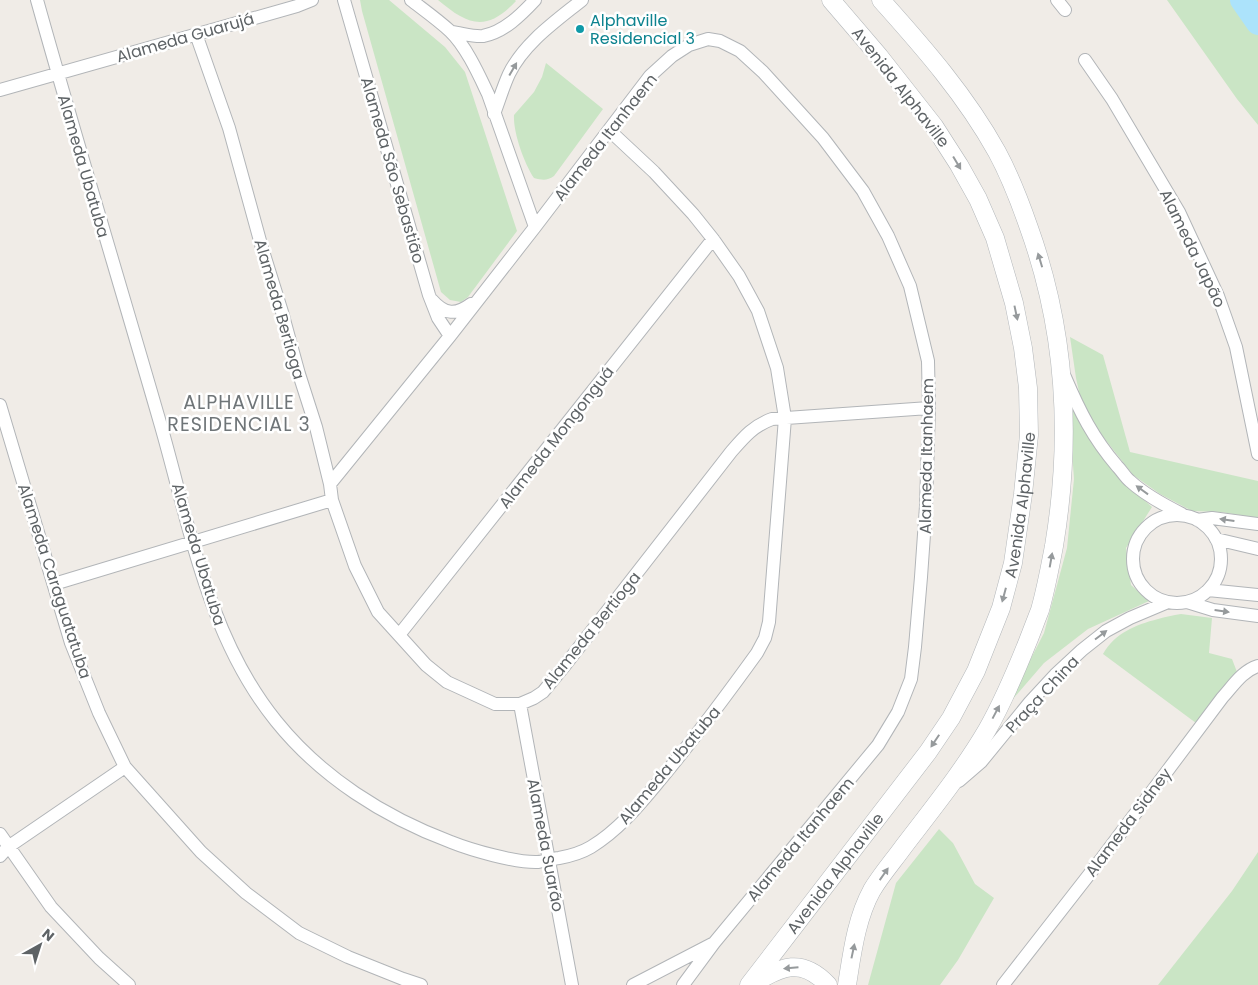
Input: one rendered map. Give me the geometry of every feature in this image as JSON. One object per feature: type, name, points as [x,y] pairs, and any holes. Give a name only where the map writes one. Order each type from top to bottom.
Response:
[{"type":"main road","name":"Avenida Alphaville","points":[[751,985],[928,752],[951,718],[976,671],[1001,608],[1012,563],[1023,494],[1029,435],[1028,388],[1023,348],[1014,303],[995,238],[978,199],[934,126],[879,56],[831,0]]},
{"type":"main road","points":[[847,985],[852,952],[861,917],[872,890],[968,760],[1004,698],[1023,653],[1039,611],[1050,565],[1058,518],[1064,463],[1064,415],[1061,369],[1054,321],[1035,243],[1019,198],[998,154],[972,111],[913,35],[881,0]]},
{"type":"main road","points":[[751,985],[779,970],[794,966],[813,972],[828,985]]},
{"type":"street","name":"Alameda Ubatuba","points":[[37,0],[205,584],[224,635],[248,681],[276,721],[301,749],[328,774],[389,814],[427,833],[462,847],[513,860],[536,862],[572,855],[588,849],[610,833],[636,808],[684,752],[757,653],[762,644],[768,622],[785,418],[777,368],[758,311],[739,276],[713,239],[693,214],[654,172],[609,130]]},
{"type":"street","name":"Alameda Guarujá","points":[[0,90],[298,6],[312,0]]},
{"type":"street","name":"Alameda São Sebastião","points":[[344,0],[431,298],[438,318],[450,336]]},
{"type":"street","points":[[411,0],[452,32],[480,76],[535,228]]},
{"type":"street","points":[[452,32],[482,36],[494,32],[504,28],[535,0]]},
{"type":"street","points":[[560,0],[569,10]]},
{"type":"street","points":[[494,114],[510,74],[528,46],[582,0]]},
{"type":"street","points":[[1057,0],[1066,10]]},
{"type":"street","name":"Alameda Bertioga","points":[[196,34],[229,128],[262,248],[316,427],[332,500],[354,566],[378,612],[426,665],[447,682],[495,704],[520,704],[543,692],[731,452],[748,433],[761,424],[772,419],[929,408]]},
{"type":"street","name":"Alameda Itanhaem","points":[[330,484],[535,228],[650,76],[672,56],[689,45],[708,40],[720,41],[740,51],[763,72],[823,138],[863,191],[888,236],[910,286],[928,361],[929,408],[926,506],[915,647],[910,679],[898,712],[878,745],[714,943],[683,985]]},
{"type":"street","name":"Alameda Japão","points":[[1085,60],[1112,99],[1179,212],[1218,296],[1236,347],[1258,454]]},
{"type":"street","name":"Alameda Mongonguá","points":[[399,635],[713,239]]},
{"type":"street","points":[[431,298],[436,305],[451,313],[459,312],[477,300]]},
{"type":"street","name":"Praça China","points":[[1061,369],[1092,434],[1130,481],[1157,501],[1184,516],[1197,520],[1208,528],[1216,539]]},
{"type":"street","name":"Alameda Caraguatatuba","points":[[0,405],[3,424],[71,643],[99,713],[125,767],[201,852],[246,893],[299,933],[348,957],[422,985]]},
{"type":"street","points":[[54,584],[332,500]]},
{"type":"street","name":"Praça China","points":[[1184,516],[1169,516],[1155,520],[1143,530],[1134,550],[1135,573],[1142,586],[1154,596],[1168,602],[1187,602],[1198,598],[1208,590]]},
{"type":"street","name":"Praça China","points":[[1197,520],[1212,518],[1258,524]]},
{"type":"street","points":[[1216,539],[1258,549]]},
{"type":"street","points":[[1208,590],[1216,579],[1220,566],[1220,552],[1216,539]]},
{"type":"street","points":[[1208,590],[1258,595]]},
{"type":"street","name":"Praça China","points":[[933,808],[981,762],[1055,674],[1082,650],[1106,631],[1130,618],[1168,602]]},
{"type":"street","name":"Praça China","points":[[1187,602],[1214,610],[1258,616]]},
{"type":"street","name":"Alameda Sidney","points":[[1003,985],[1102,858],[1222,698],[1242,675],[1258,666]]},
{"type":"street","name":"Alameda Suarão","points":[[520,704],[572,985]]},
{"type":"street","points":[[4,852],[125,767]]},
{"type":"street","points":[[0,834],[4,852],[51,907],[99,958],[129,985]]},
{"type":"street","points":[[635,985],[714,943]]},
{"type":"green space","points":[[360,0],[389,0],[445,47],[465,72],[517,231],[468,297],[461,302],[450,300],[441,292]]},
{"type":"green space","points":[[438,0],[516,1],[495,18],[477,22],[459,15]]},
{"type":"green space","points":[[1167,0],[1258,0],[1258,125],[1237,99]]},
{"type":"green space","points":[[546,63],[603,109],[554,176],[544,180],[534,178],[527,164],[517,138],[514,115],[534,92],[542,77]]},
{"type":"green space","points":[[1070,337],[1103,355],[1130,452],[1258,481],[1258,518],[1221,512],[1192,511],[1160,494],[1133,475],[1093,424],[1080,396]]},
{"type":"green space","points":[[1068,396],[1097,451],[1126,484],[1152,507],[1126,548],[1131,585],[1149,601],[1088,629],[1044,663],[1006,707],[1044,633],[1067,548],[1074,479]]},
{"type":"green space","points":[[1181,614],[1212,618],[1209,653],[1232,659],[1237,672],[1210,703],[1196,723],[1103,654],[1113,641],[1126,631],[1150,621]]},
{"type":"green space","points":[[939,829],[953,843],[975,884],[994,898],[958,960],[940,985],[868,985],[896,883]]},
{"type":"green space","points":[[1258,852],[1258,985],[1158,985],[1232,891]]},
{"type":"waterway","points":[[1242,0],[1258,23]]},
{"type":"place","name":"Alphaville Residencial 3","points":[[580,29]]},
{"type":"district","name":"ALPHAVILLE RESIDENCIAL 3","points":[[239,413]]}]
